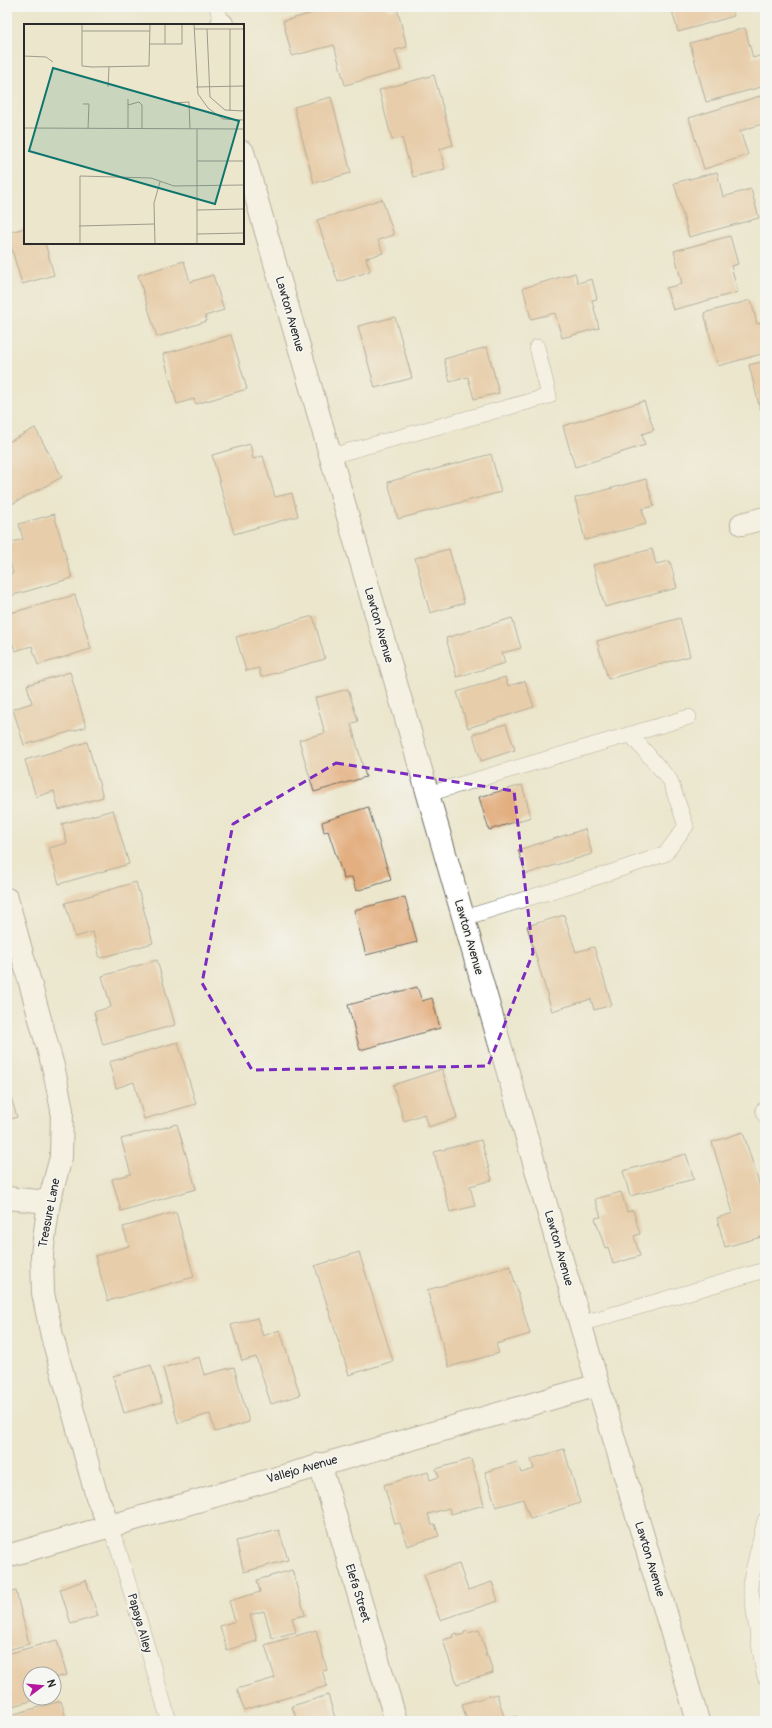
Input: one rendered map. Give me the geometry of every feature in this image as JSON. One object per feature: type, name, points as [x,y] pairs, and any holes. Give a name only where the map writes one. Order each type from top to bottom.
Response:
[{"type":"street","name":"Lawton Avenue","points":[[244,155],[580,1324],[698,1721]]},
{"type":"street","points":[[742,524],[765,518]]},
{"type":"street","name":"Treasure Lane","points":[[7,899],[54,1070],[62,1110],[61,1157],[49,1202],[42,1254],[44,1293],[58,1359],[97,1496],[109,1526]]},
{"type":"street","points":[[7,1198],[49,1202]]},
{"type":"street","name":"Vallejo Avenue","points":[[7,1556],[320,1464],[598,1385]]},
{"type":"street","name":"Elefa Street","points":[[320,1464],[396,1721]]},
{"type":"lane","points":[[331,456],[549,396],[537,347]]},
{"type":"lane","points":[[428,794],[689,717]]},
{"type":"lane","points":[[464,918],[600,876],[665,854],[686,826],[670,780],[630,734]]},
{"type":"lane","points":[[580,1324],[765,1270]]},
{"type":"lane","points":[[765,1520],[750,1584],[762,1669],[765,1677]]},
{"type":"lane","name":"Papaya Alley","points":[[109,1526],[118,1548],[169,1721]]},
{"type":"highlighted area","points":[[336,763],[514,791],[533,953],[488,1066],[252,1070],[202,983],[233,824]]},
{"type":"building","points":[[336,7],[388,7],[388,10],[397,8],[407,47],[395,50],[401,70],[345,85],[334,45],[292,56],[283,21]]},
{"type":"building","points":[[671,7],[731,7],[734,16],[678,32]]},
{"type":"building","points":[[745,28],[753,58],[765,54],[765,86],[706,102],[690,43]]},
{"type":"building","points":[[434,75],[453,145],[440,149],[445,169],[413,177],[402,138],[392,140],[379,90]]},
{"type":"building","points":[[760,96],[765,112],[765,123],[740,131],[748,155],[704,169],[689,118]]},
{"type":"building","points":[[331,97],[351,173],[314,183],[294,107]]},
{"type":"building","points":[[717,172],[723,197],[751,189],[759,218],[689,237],[674,183]]},
{"type":"building","points":[[382,199],[394,235],[378,240],[383,253],[366,258],[370,271],[338,282],[317,220]]},
{"type":"building","points":[[24,228],[24,244],[45,244],[54,275],[22,284],[7,233]]},
{"type":"building","points":[[730,236],[738,264],[731,266],[738,292],[673,310],[666,288],[682,284],[674,251]]},
{"type":"building","points":[[184,261],[190,282],[213,275],[224,310],[205,316],[207,321],[157,337],[138,275]]},
{"type":"building","points":[[575,273],[578,283],[592,279],[597,299],[592,300],[599,328],[562,338],[555,313],[531,319],[523,288]]},
{"type":"building","points":[[751,300],[757,324],[765,322],[765,353],[718,366],[704,313]]},
{"type":"building","points":[[395,317],[412,378],[375,388],[358,326]]},
{"type":"building","points":[[231,335],[247,389],[196,404],[194,399],[177,404],[163,354]]},
{"type":"building","points":[[487,347],[499,393],[474,399],[468,377],[450,382],[444,359]]},
{"type":"building","points":[[765,361],[765,407],[760,409],[749,365]]},
{"type":"building","points":[[644,401],[654,430],[642,434],[645,445],[575,467],[563,426]]},
{"type":"building","points":[[35,428],[62,477],[12,504],[7,495],[7,443]]},
{"type":"building","points":[[250,444],[253,459],[263,456],[275,497],[292,493],[298,516],[234,534],[212,455]]},
{"type":"building","points":[[491,454],[501,492],[398,519],[388,482]]},
{"type":"building","points":[[646,479],[654,506],[642,509],[646,524],[585,540],[575,498]]},
{"type":"building","points":[[54,514],[72,578],[7,597],[7,575],[13,573],[7,551],[7,544],[23,539],[19,524]]},
{"type":"building","points":[[449,549],[464,603],[430,613],[415,558]]},
{"type":"building","points":[[652,549],[656,564],[670,561],[677,588],[605,607],[593,565]]},
{"type":"building","points":[[75,595],[91,649],[38,665],[32,646],[15,651],[7,624],[7,614]]},
{"type":"building","points":[[313,616],[325,659],[261,677],[259,668],[246,671],[236,637]]},
{"type":"building","points":[[512,618],[521,648],[502,653],[505,663],[457,677],[446,638]]},
{"type":"building","points":[[680,618],[690,656],[608,679],[597,641]]},
{"type":"building","points":[[70,672],[86,727],[24,745],[13,709],[32,703],[27,685]]},
{"type":"building","points":[[505,677],[508,686],[525,681],[534,707],[468,728],[457,692]]},
{"type":"building","points":[[348,689],[358,721],[351,724],[366,777],[314,792],[299,740],[325,733],[315,698]]},
{"type":"building","points":[[506,724],[515,750],[481,761],[473,734]]},
{"type":"building","points":[[87,742],[103,797],[59,810],[54,791],[36,797],[25,760]]},
{"type":"building","points":[[522,785],[531,817],[489,830],[479,797]]},
{"type":"building","points":[[368,807],[391,880],[356,891],[352,877],[344,879],[328,831],[324,832],[322,822]]},
{"type":"building","points":[[113,810],[129,864],[59,884],[49,848],[67,843],[62,824]]},
{"type":"building","points":[[585,829],[592,854],[526,874],[518,850]]},
{"type":"building","points":[[136,882],[153,943],[100,958],[93,932],[75,937],[65,903]]},
{"type":"building","points":[[405,897],[417,942],[366,955],[354,910]]},
{"type":"building","points":[[564,915],[576,952],[594,947],[612,1005],[594,1010],[591,999],[552,1011],[527,926]]},
{"type":"building","points":[[157,960],[175,1025],[103,1045],[94,1012],[111,1007],[102,976]]},
{"type":"building","points":[[417,987],[422,1001],[432,998],[440,1028],[360,1050],[348,1005]]},
{"type":"building","points":[[178,1042],[196,1104],[144,1119],[134,1082],[116,1088],[109,1062]]},
{"type":"building","points":[[442,1069],[457,1118],[428,1127],[424,1114],[404,1121],[393,1085]]},
{"type":"building","points":[[7,1085],[17,1117],[7,1120]]},
{"type":"building","points":[[177,1124],[196,1189],[121,1211],[112,1179],[131,1174],[121,1139]]},
{"type":"building","points":[[743,1132],[765,1203],[765,1236],[725,1247],[717,1218],[733,1213],[712,1142]]},
{"type":"building","points":[[481,1140],[492,1180],[470,1186],[475,1206],[450,1212],[434,1152]]},
{"type":"building","points":[[686,1154],[694,1179],[630,1196],[623,1171]]},
{"type":"building","points":[[621,1192],[627,1212],[633,1210],[640,1234],[634,1236],[640,1256],[613,1264],[608,1247],[605,1248],[595,1218],[601,1217],[595,1199]]},
{"type":"building","points":[[176,1212],[194,1277],[108,1301],[95,1256],[129,1246],[123,1227]]},
{"type":"building","points":[[359,1252],[393,1361],[349,1375],[315,1266]]},
{"type":"building","points":[[510,1266],[530,1334],[496,1344],[499,1353],[449,1367],[427,1290]]},
{"type":"building","points":[[257,1318],[263,1336],[280,1330],[300,1395],[271,1404],[256,1357],[242,1361],[231,1325]]},
{"type":"building","points":[[199,1357],[204,1375],[234,1367],[249,1422],[215,1432],[210,1414],[178,1423],[163,1368]]},
{"type":"building","points":[[151,1365],[162,1402],[124,1413],[113,1376]]},
{"type":"building","points":[[564,1449],[580,1503],[530,1519],[523,1499],[496,1507],[485,1472],[517,1462],[521,1473],[534,1469],[531,1459]]},
{"type":"building","points":[[471,1459],[484,1505],[451,1514],[449,1508],[428,1514],[432,1525],[435,1524],[439,1536],[407,1546],[400,1523],[395,1524],[384,1485],[428,1472],[430,1480],[439,1477],[436,1469]]},
{"type":"building","points":[[279,1530],[288,1560],[244,1572],[236,1541]]},
{"type":"building","points":[[459,1564],[468,1590],[492,1582],[498,1601],[440,1620],[424,1575]]},
{"type":"building","points":[[292,1570],[305,1615],[292,1618],[296,1632],[272,1638],[264,1611],[250,1615],[257,1641],[227,1650],[220,1626],[235,1621],[229,1601],[260,1592],[257,1580]]},
{"type":"building","points":[[86,1580],[98,1616],[71,1624],[60,1589]]},
{"type":"building","points":[[16,1591],[29,1644],[7,1650],[7,1593]]},
{"type":"building","points":[[316,1630],[327,1670],[322,1671],[327,1686],[244,1710],[237,1689],[275,1678],[265,1645]]},
{"type":"building","points":[[479,1630],[487,1654],[485,1653],[486,1657],[488,1656],[493,1673],[457,1684],[443,1640],[453,1637],[452,1635],[457,1633],[458,1636],[467,1631],[468,1633]]},
{"type":"building","points":[[57,1640],[67,1675],[62,1676],[62,1666],[22,1666],[22,1704],[7,1708],[7,1654]]},
{"type":"building","points":[[497,1694],[505,1720],[516,1716],[518,1721],[467,1721],[462,1704]]},
{"type":"building","points":[[328,1695],[336,1721],[297,1721],[292,1706]]},
{"type":"building","points":[[62,1704],[67,1721],[7,1721],[7,1716],[43,1706],[62,1706]]}]
